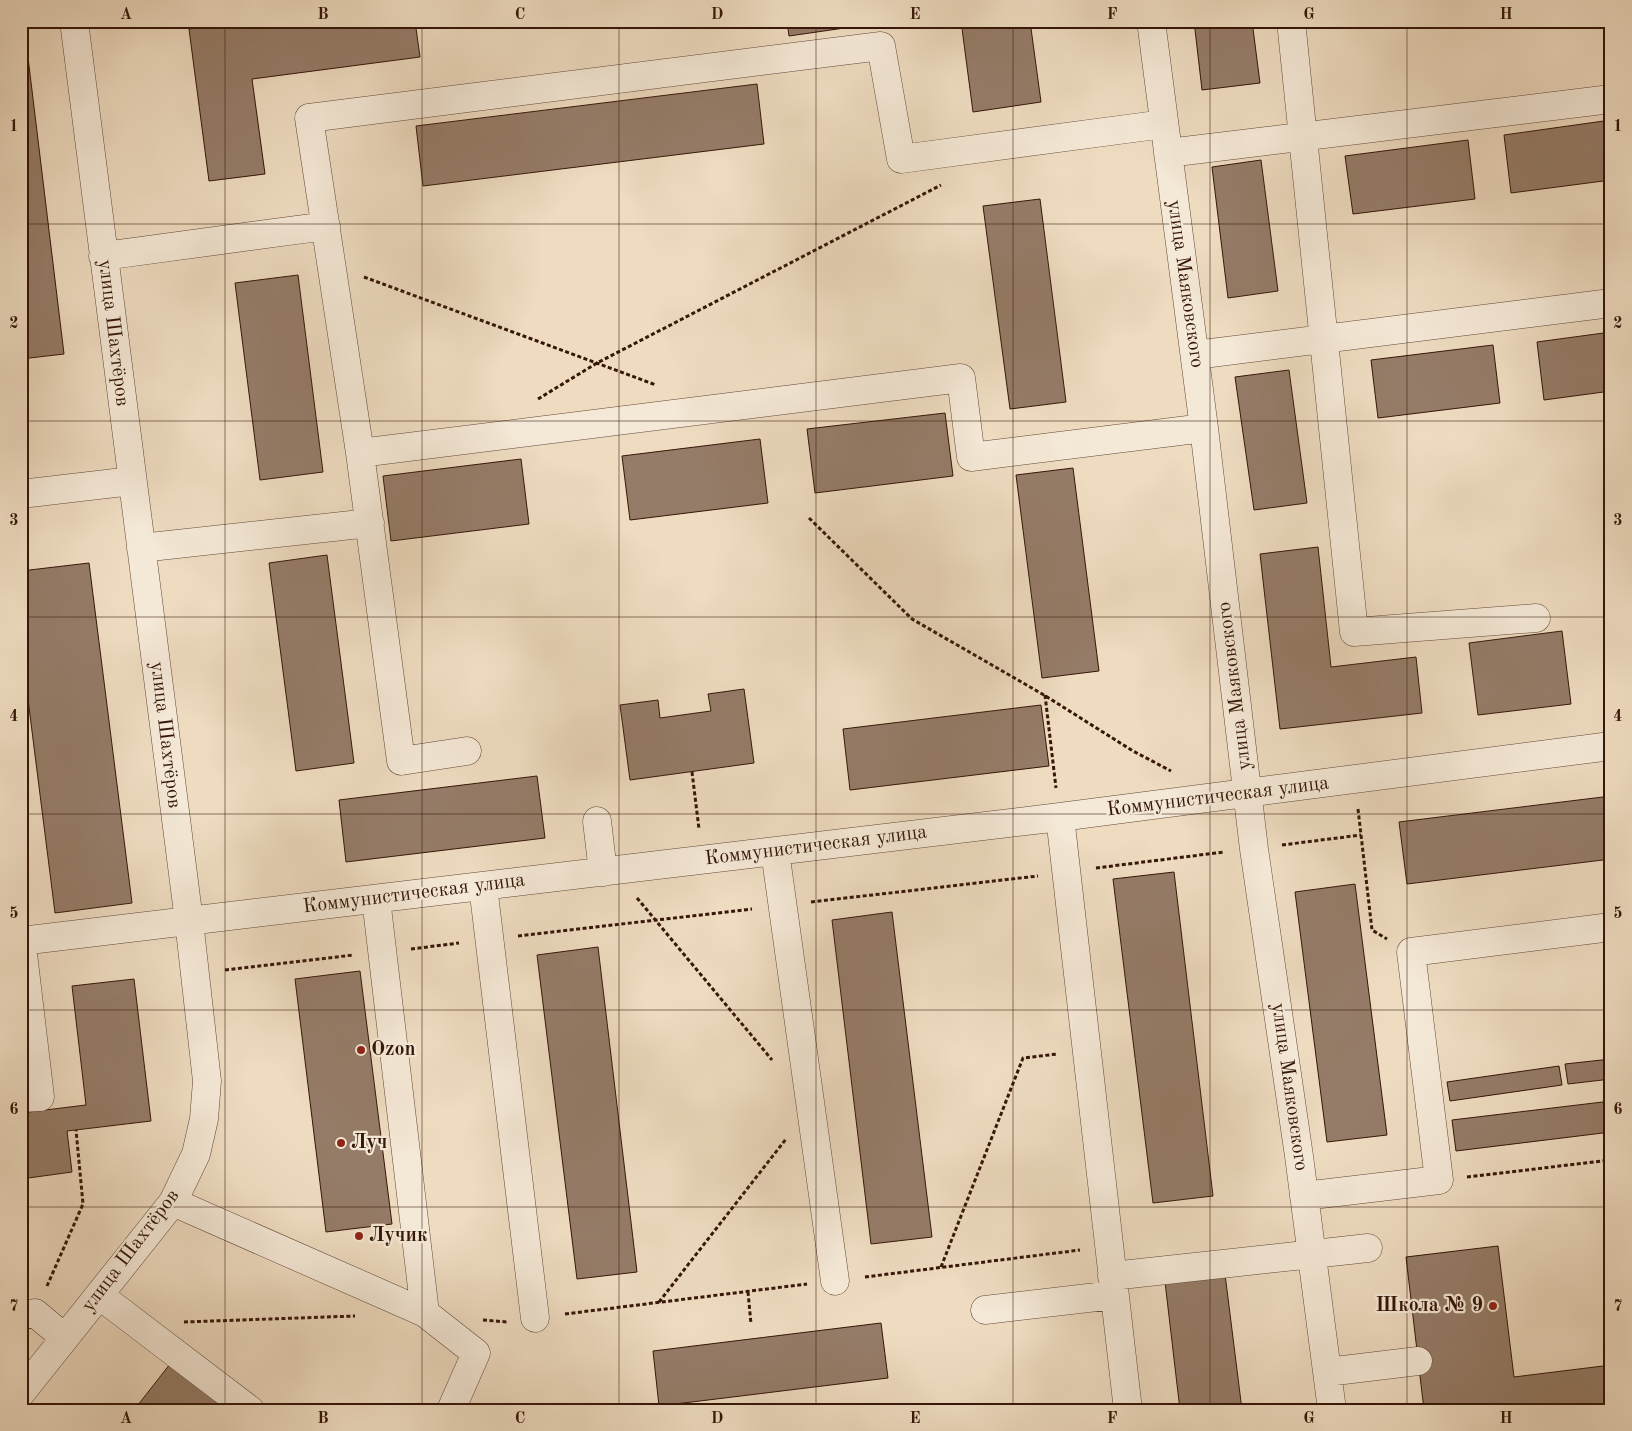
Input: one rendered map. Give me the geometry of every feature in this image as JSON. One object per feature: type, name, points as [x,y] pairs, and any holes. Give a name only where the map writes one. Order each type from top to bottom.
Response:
[{"type":"street","name":"улица Шахтёров","points":[[21,1393],[173,1202],[196,1154],[204,1120],[207,1081],[189,921],[74,21]]},
{"type":"street","name":"улица Маяковского","points":[[1151,21],[1195,355],[1247,793],[1332,1410]]},
{"type":"street","points":[[1291,21],[1354,632],[1536,618]]},
{"type":"street","points":[[467,751],[401,761],[360,453],[309,118],[882,46],[901,159],[1164,124]]},
{"type":"street","points":[[1168,153],[1611,99]]},
{"type":"street","points":[[103,256],[326,226]]},
{"type":"street","points":[[1195,355],[1611,303]]},
{"type":"street","points":[[360,453],[960,378],[971,458],[1204,428]]},
{"type":"street","points":[[21,494],[132,481]]},
{"type":"street","points":[[141,548],[370,524]]},
{"type":"street","name":"Коммунистическая улица","points":[[21,940],[1060,817],[1611,746]]},
{"type":"street","points":[[1060,817],[1128,1410]]},
{"type":"street","points":[[597,821],[609,871]]},
{"type":"street","points":[[775,851],[835,1281]]},
{"type":"street","points":[[483,886],[535,1318]]},
{"type":"street","points":[[376,899],[425,1313]]},
{"type":"street","points":[[1304,1196],[1439,1180],[1411,952],[1611,927]]},
{"type":"street","points":[[21,940],[40,1097],[21,1098]]},
{"type":"street","points":[[173,1202],[425,1313],[476,1353],[451,1410]]},
{"type":"street","points":[[985,1310],[1113,1286],[1312,1254],[1368,1248]]},
{"type":"street","points":[[99,1295],[250,1410]]},
{"type":"street","points":[[28,1314],[65,1338]]},
{"type":"street","points":[[1327,1372],[1418,1361]]},
{"type":"path","points":[[531,403],[597,362],[943,184]]},
{"type":"path","points":[[332,265],[658,385]]},
{"type":"path","points":[[809,518],[912,619],[1044,695],[1133,751],[1176,774]]},
{"type":"path","points":[[1044,695],[1060,817]]},
{"type":"path","points":[[692,772],[702,860]]},
{"type":"path","points":[[1355,779],[1372,930],[1411,952]]},
{"type":"path","points":[[609,871],[774,1062]]},
{"type":"path","points":[[941,1267],[1023,1058],[1086,1052]]},
{"type":"path","points":[[659,1302],[811,1106]]},
{"type":"path","points":[[28,1314],[83,1204],[76,1130]]},
{"type":"path","points":[[1439,1180],[1611,1160]]},
{"type":"path","points":[[474,1319],[504,1322],[1108,1247]]},
{"type":"path","points":[[748,1292],[752,1324]]},
{"type":"path","points":[[136,1324],[356,1316]]},
{"type":"building","points":[[247,21],[415,21],[420,57],[252,79],[265,174],[209,181],[189,29]]},
{"type":"building","points":[[787,21],[893,21],[789,36]]},
{"type":"building","points":[[961,21],[1030,21],[1041,102],[973,112]]},
{"type":"building","points":[[1194,21],[1252,21],[1260,83],[1202,90]]},
{"type":"building","points":[[21,41],[26,41],[64,354],[21,359]]},
{"type":"building","points":[[757,84],[764,144],[423,186],[416,126]]},
{"type":"building","points":[[1611,120],[1611,180],[1511,193],[1504,135]]},
{"type":"building","points":[[1468,140],[1475,199],[1353,214],[1345,156]]},
{"type":"building","points":[[1261,160],[1278,291],[1228,298],[1212,167]]},
{"type":"building","points":[[1040,199],[1066,402],[1010,409],[983,206]]},
{"type":"building","points":[[298,275],[323,472],[260,480],[235,283]]},
{"type":"building","points":[[1611,332],[1611,391],[1544,400],[1537,342]]},
{"type":"building","points":[[1493,345],[1500,403],[1378,418],[1371,360]]},
{"type":"building","points":[[1289,370],[1307,503],[1254,510],[1235,377]]},
{"type":"building","points":[[945,413],[953,476],[815,493],[807,429]]},
{"type":"building","points":[[760,439],[768,503],[630,520],[622,456]]},
{"type":"building","points":[[521,459],[529,524],[391,541],[383,476]]},
{"type":"building","points":[[1073,468],[1099,671],[1042,678],[1016,475]]},
{"type":"building","points":[[1318,547],[1331,667],[1416,657],[1422,713],[1280,729],[1260,554]]},
{"type":"building","points":[[327,555],[354,763],[296,771],[269,563]]},
{"type":"building","points":[[89,563],[132,903],[55,913],[21,644],[21,571]]},
{"type":"building","points":[[1562,631],[1571,704],[1478,715],[1469,643]]},
{"type":"building","points":[[744,689],[754,763],[630,780],[620,705],[658,700],[660,718],[711,711],[708,694]]},
{"type":"building","points":[[1041,705],[1049,766],[850,790],[843,729]]},
{"type":"building","points":[[537,776],[545,838],[346,862],[339,800]]},
{"type":"building","points":[[1611,796],[1611,859],[1407,884],[1399,822]]},
{"type":"building","points":[[1174,872],[1213,1196],[1153,1203],[1113,879]]},
{"type":"building","points":[[1355,884],[1387,1135],[1327,1142],[1295,892]]},
{"type":"building","points":[[892,912],[932,1237],[871,1244],[832,920]]},
{"type":"building","points":[[598,947],[637,1272],[577,1279],[537,955]]},
{"type":"building","points":[[360,971],[392,1224],[326,1232],[295,979]]},
{"type":"building","points":[[134,979],[151,1121],[67,1131],[72,1172],[21,1179],[21,1113],[86,1105],[72,986]]},
{"type":"building","points":[[1611,1059],[1611,1079],[1568,1084],[1565,1064]]},
{"type":"building","points":[[1559,1066],[1562,1085],[1450,1101],[1447,1082]]},
{"type":"building","points":[[1611,1101],[1611,1132],[1456,1151],[1452,1120]]},
{"type":"building","points":[[1498,1246],[1514,1377],[1611,1365],[1611,1410],[1424,1410],[1406,1257]]},
{"type":"building","points":[[1225,1274],[1242,1410],[1180,1410],[1165,1282]]},
{"type":"building","points":[[881,1323],[888,1378],[659,1406],[653,1351]]},
{"type":"building","points":[[170,1364],[230,1410],[134,1410]]},
{"type":"place","name":"Ozon","points":[[361,1050]]},
{"type":"place","name":"Луч","points":[[341,1143]]},
{"type":"place","name":"Лучик","points":[[359,1236]]},
{"type":"place","name":"Школа № 9","points":[[1493,1306]]}]
